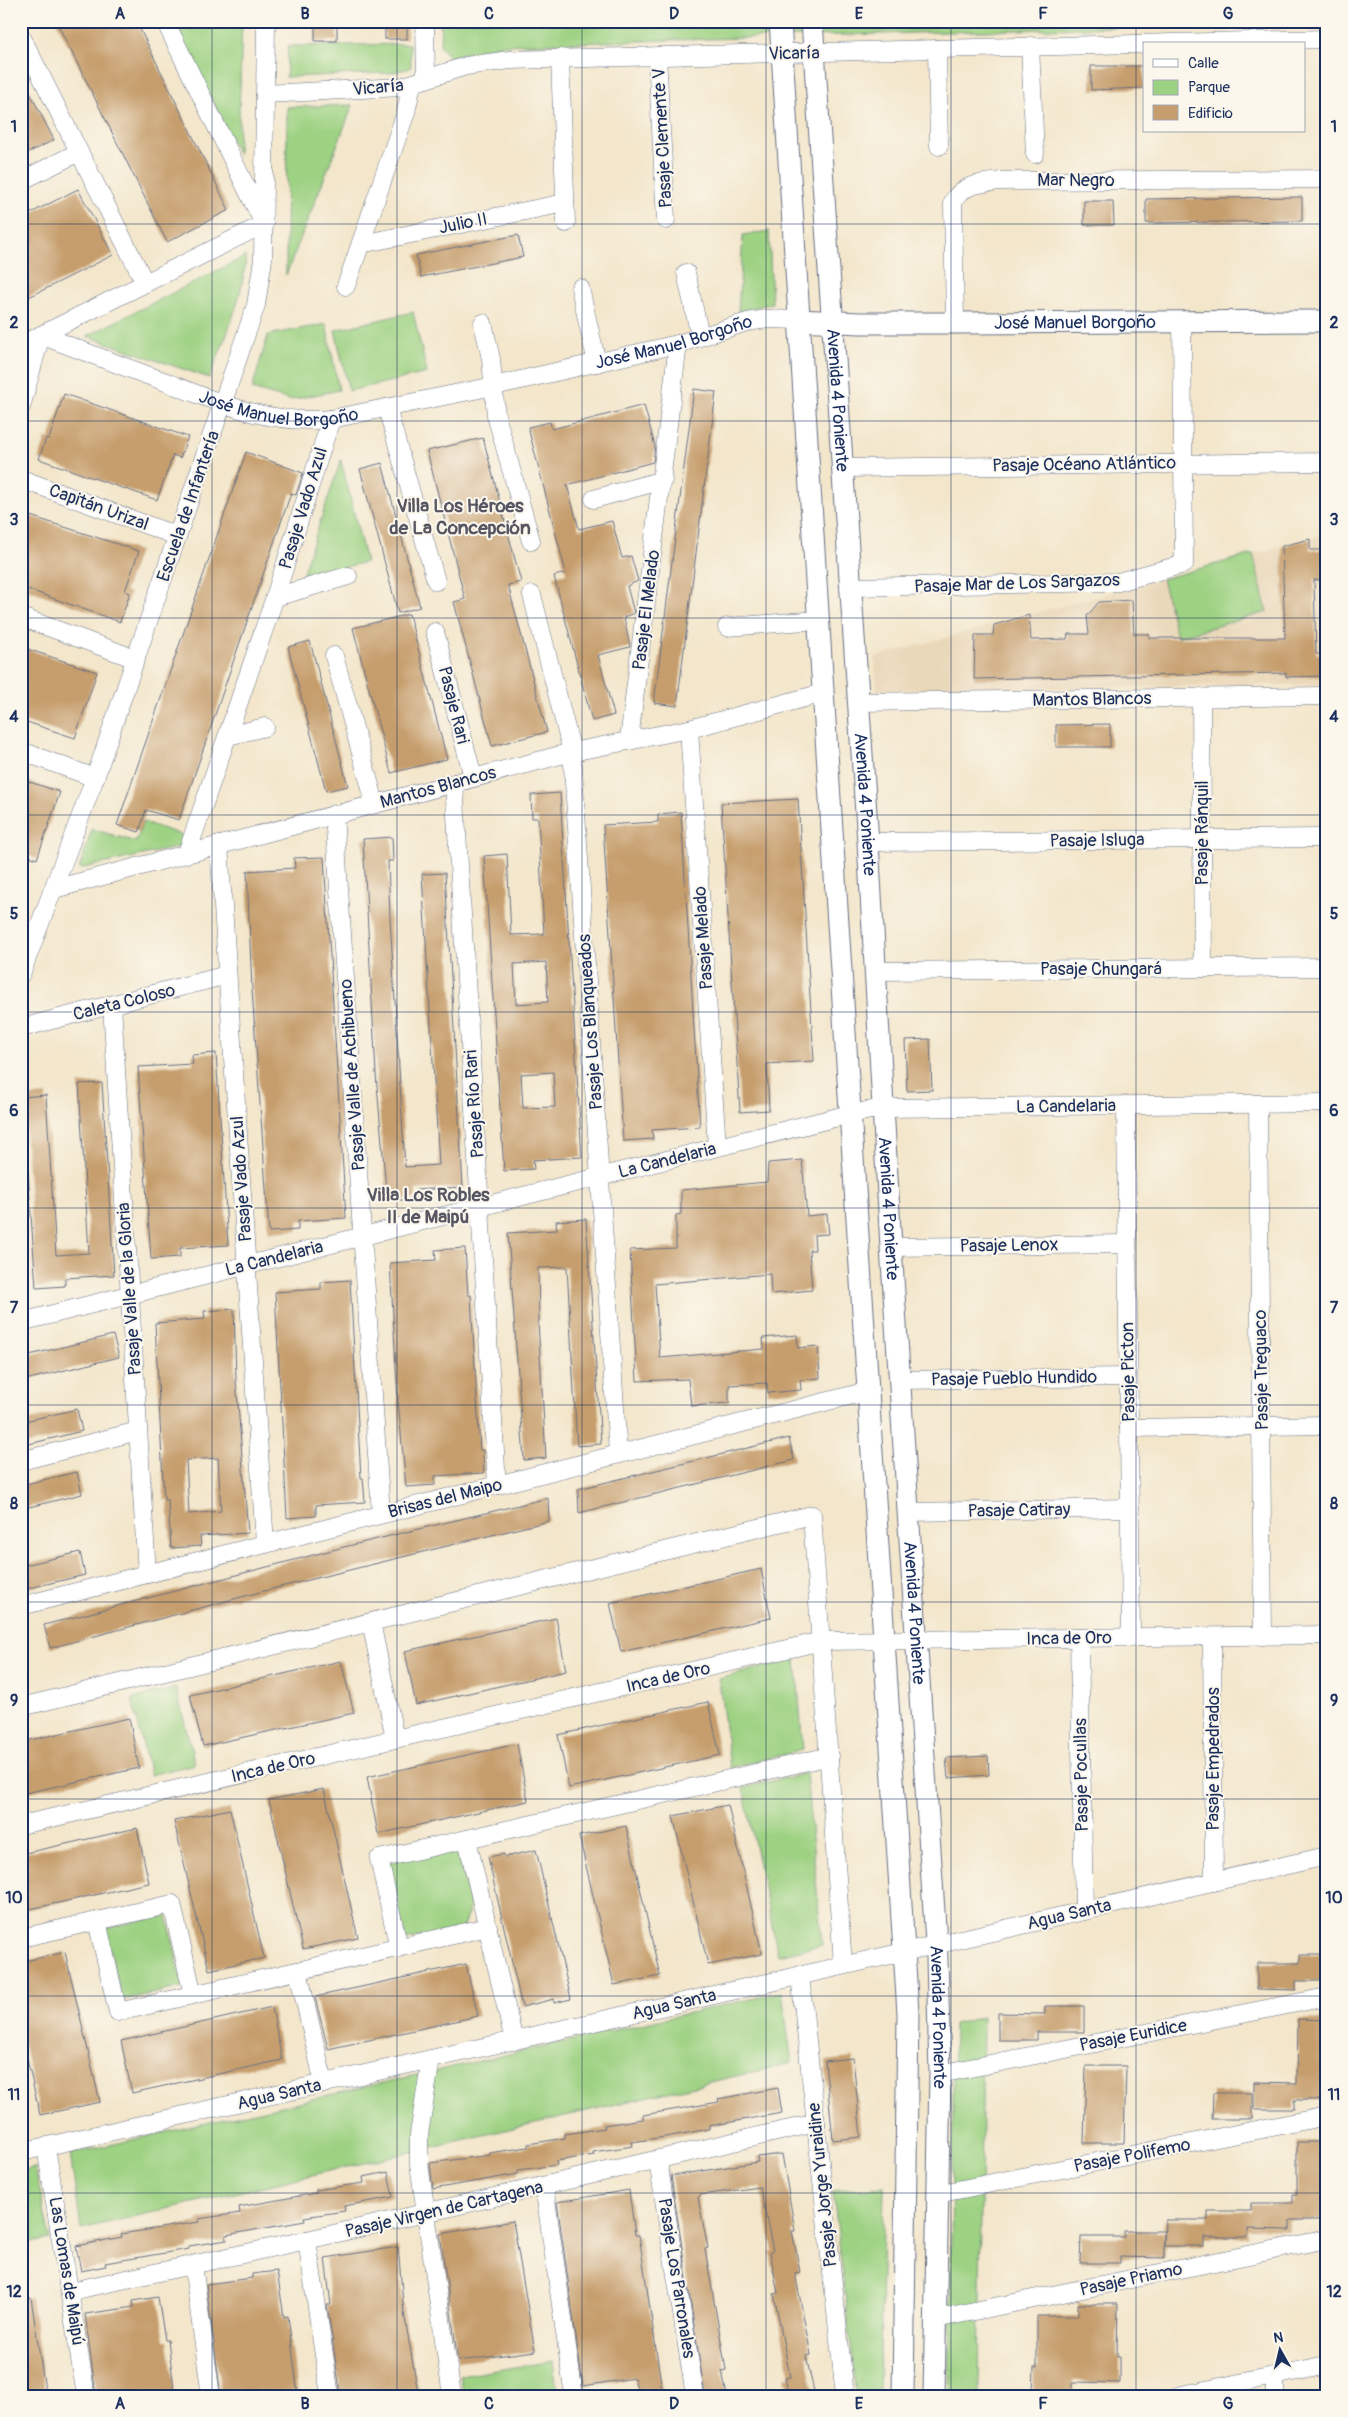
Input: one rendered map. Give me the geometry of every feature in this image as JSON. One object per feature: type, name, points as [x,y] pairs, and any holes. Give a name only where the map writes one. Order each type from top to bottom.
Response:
[{"type":"street","points":[[21,345],[264,224],[165,21]]},
{"type":"street","name":"Escuela de Infantería","points":[[21,974],[95,778],[256,304],[263,259],[266,21]]},
{"type":"street","points":[[346,286],[406,112],[419,81],[425,21]]},
{"type":"street","name":"Avenida 4 Poniente","points":[[780,21],[908,2013],[903,2396]]},
{"type":"street","name":"Avenida 4 Poniente","points":[[812,21],[849,587],[868,842],[891,1247],[936,1944],[940,2074],[934,2396]]},
{"type":"street","points":[[22,38],[145,283]]},
{"type":"street","name":"Vicaría","points":[[1178,42],[1327,38]]},
{"type":"street","name":"Vicaría","points":[[265,94],[390,88],[488,62],[560,58],[1143,43]]},
{"type":"street","points":[[1030,46],[1035,154]]},
{"type":"street","points":[[937,49],[939,146]]},
{"type":"street","name":"Pasaje Clemente V","points":[[657,56],[666,220]]},
{"type":"street","points":[[560,58],[566,223]]},
{"type":"street","points":[[21,181],[79,152]]},
{"type":"street","name":"Mar Negro","points":[[956,323],[953,202],[960,192],[966,188],[1001,181],[1327,179]]},
{"type":"street","name":"Julio II","points":[[361,244],[565,203]]},
{"type":"street","points":[[686,273],[700,336]]},
{"type":"street","points":[[580,288],[597,363]]},
{"type":"street","name":"José Manuel Borgoño","points":[[41,336],[223,404],[280,420],[305,422],[387,408],[597,363],[678,344],[757,320],[956,323],[1327,321]]},
{"type":"street","points":[[483,323],[492,359],[496,415],[531,541]]},
{"type":"street","points":[[1182,323],[1182,462]]},
{"type":"street","points":[[21,407],[41,336]]},
{"type":"street","name":"Pasaje El Melado","points":[[629,740],[663,480],[678,344]]},
{"type":"street","points":[[387,408],[436,581]]},
{"type":"street","name":"Pasaje Vado Azul","points":[[187,853],[275,597],[331,419]]},
{"type":"street","name":"Pasaje Océano Atlántico","points":[[842,468],[1182,462],[1327,462]]},
{"type":"street","name":"Pasaje Mar de Los Sargazos","points":[[849,587],[1118,582],[1184,564],[1182,462]]},
{"type":"street","name":"Capitán Urizal","points":[[21,479],[178,536]]},
{"type":"street","points":[[594,500],[663,480]]},
{"type":"street","name":"Pasaje Vado Azul","points":[[275,597],[348,576]]},
{"type":"street","name":"Pasaje Los Blanqueados","points":[[532,595],[572,752],[618,1454]]},
{"type":"street","points":[[21,617],[136,659]]},
{"type":"street","points":[[727,627],[819,620]]},
{"type":"street","name":"Pasaje Rari","points":[[436,632],[473,777]]},
{"type":"street","points":[[334,656],[375,804]]},
{"type":"street","name":"Mantos Blancos","points":[[54,888],[473,777],[572,752],[689,728],[823,693]]},
{"type":"street","name":"Mantos Blancos","points":[[857,702],[1327,696]]},
{"type":"street","name":"Pasaje Ránquil","points":[[1201,697],[1203,968]]},
{"type":"street","points":[[228,736],[265,727]]},
{"type":"street","name":"Pasaje Melado","points":[[689,728],[717,1147]]},
{"type":"street","points":[[21,750],[95,778]]},
{"type":"street","name":"Pasaje Río Rari","points":[[454,783],[497,1485]]},
{"type":"street","name":"Pasaje Valle de Achibueno","points":[[334,814],[381,1514]]},
{"type":"street","name":"Pasaje Isluga","points":[[868,842],[1327,838]]},
{"type":"street","name":"Pasaje Vado Azul","points":[[219,845],[264,1544]]},
{"type":"street","name":"Pasaje Chungará","points":[[875,971],[1327,967]]},
{"type":"street","name":"Caleta Coloso","points":[[21,1028],[228,975]]},
{"type":"street","name":"Pasaje Valle de la Gloria","points":[[112,1005],[147,1574]]},
{"type":"street","name":"La Candelaria","points":[[21,1322],[717,1147],[850,1114],[883,1108],[1327,1103]]},
{"type":"street","name":"Pasaje Treguaco","points":[[1258,1104],[1263,1636]]},
{"type":"street","name":"Pasaje Picton","points":[[1126,1105],[1130,1638]]},
{"type":"street","name":"Pasaje Lenox","points":[[891,1247],[1127,1244]]},
{"type":"street","points":[[863,1321],[896,1320]]},
{"type":"street","name":"Pasaje Pueblo Hundido","points":[[900,1380],[1128,1377]]},
{"type":"street","name":"Brisas del Maipo","points":[[21,1606],[868,1391]]},
{"type":"street","points":[[1129,1428],[1327,1425]]},
{"type":"street","points":[[21,1461],[138,1431]]},
{"type":"street","name":"Pasaje Catiray","points":[[909,1512],[1130,1508]]},
{"type":"street","points":[[21,1708],[812,1515],[843,1965]]},
{"type":"street","points":[[372,1622],[395,1739]]},
{"type":"street","name":"Inca de Oro","points":[[21,1825],[822,1641],[1327,1635]]},
{"type":"street","name":"Pasaje Empedrados","points":[[1212,1637],[1214,1882]]},
{"type":"street","name":"Pasaje Pocullas","points":[[1079,1638],[1084,1911]]},
{"type":"street","points":[[399,1948],[379,1859],[830,1756]]},
{"type":"street","points":[[467,1839],[514,2041]]},
{"type":"street","name":"Agua Santa","points":[[21,2152],[1327,1856]]},
{"type":"street","points":[[21,1938],[172,1904],[193,1995]]},
{"type":"street","points":[[97,1921],[118,2012],[488,1927]]},
{"type":"street","points":[[298,1971],[324,2084]]},
{"type":"street","name":"Pasaje Jorge Yuraidine","points":[[800,1975],[845,2396]]},
{"type":"street","name":"Pasaje Euridice","points":[[940,2074],[1327,1997]]},
{"type":"street","points":[[430,2059],[420,2134],[419,2164],[452,2396]]},
{"type":"street","name":"Pasaje Polifemo","points":[[937,2194],[1327,2116]]},
{"type":"street","name":"Pasaje Virgen de Cartagena","points":[[71,2291],[658,2161],[816,2123]]},
{"type":"street","name":"Las Lomas de Maipú","points":[[46,2147],[71,2291],[86,2396]]},
{"type":"street","name":"Pasaje Los Parronales","points":[[658,2161],[694,2396]]},
{"type":"street","points":[[544,2186],[574,2396]]},
{"type":"street","name":"Pasaje Priamo","points":[[935,2319],[1327,2239]]},
{"type":"street","points":[[307,2240],[330,2396]]},
{"type":"street","points":[[193,2265],[211,2396]]},
{"type":"street","points":[[1177,2396],[1327,2365]]},
{"type":"street","points":[[1275,2376],[1275,2396]]},
{"type":"shaded area","points":[[1327,534],[1327,684],[877,690],[875,657]]},
{"type":"green space","points":[[174,21],[242,21],[238,154]]},
{"type":"green space","points":[[441,21],[1325,21],[502,45],[449,57],[440,46]]},
{"type":"green space","points":[[410,44],[411,68],[389,73],[286,77],[288,46]]},
{"type":"green space","points":[[353,105],[286,275],[287,107]]},
{"type":"green space","points":[[769,231],[772,303],[738,312],[743,235]]},
{"type":"green space","points":[[246,256],[237,303],[209,378],[87,336]]},
{"type":"green space","points":[[413,312],[427,373],[349,391],[335,330]]},
{"type":"green space","points":[[326,324],[339,390],[290,400],[252,389],[268,335]]},
{"type":"green space","points":[[341,460],[366,562],[301,578]]},
{"type":"green space","points":[[1253,554],[1267,612],[1177,637],[1162,579]]},
{"type":"green space","points":[[143,822],[182,835],[179,847],[79,869],[92,829],[136,842]]},
{"type":"green space","points":[[796,1658],[803,1750],[730,1768],[719,1679]]},
{"type":"green space","points":[[176,1688],[195,1764],[150,1775],[132,1699]]},
{"type":"green space","points":[[806,1773],[822,1945],[778,1955],[743,1788]]},
{"type":"green space","points":[[455,1847],[471,1906],[462,1928],[406,1940],[387,1863]]},
{"type":"green space","points":[[167,1915],[183,1987],[122,2000],[105,1928]]},
{"type":"green space","points":[[782,1992],[792,2063],[81,2229],[70,2154]]},
{"type":"green space","points":[[983,2017],[979,2396],[949,2396],[954,2024]]},
{"type":"green space","points":[[35,2168],[50,2239],[21,2245],[21,2171]]},
{"type":"green space","points":[[884,2187],[879,2396],[857,2396],[833,2191]]},
{"type":"green space","points":[[553,2361],[558,2396],[464,2396],[460,2376]]},
{"type":"building","points":[[56,21],[136,21],[229,210],[167,242]]},
{"type":"building","points":[[315,21],[337,21],[337,41],[315,41]]},
{"type":"building","points":[[385,21],[407,21],[407,39],[385,39]]},
{"type":"building","points":[[1091,66],[1143,66],[1143,88],[1091,90]]},
{"type":"building","points":[[21,75],[54,140],[21,156]]},
{"type":"building","points":[[78,189],[113,255],[21,301],[21,218]]},
{"type":"building","points":[[1302,197],[1302,221],[1146,223],[1146,199]]},
{"type":"building","points":[[1084,201],[1113,201],[1114,225],[1084,225]]},
{"type":"building","points":[[518,235],[523,257],[421,277],[416,255]]},
{"type":"building","points":[[694,389],[716,392],[677,706],[654,703]]},
{"type":"building","points":[[64,394],[188,437],[180,458],[173,455],[157,500],[39,459],[46,438],[49,439]]},
{"type":"building","points":[[644,405],[655,446],[653,462],[567,485],[579,529],[612,521],[622,558],[631,556],[638,581],[627,586],[634,613],[624,617],[630,647],[598,655],[614,715],[592,721],[554,576],[566,573],[528,427],[550,422],[552,429]]},
{"type":"building","points":[[483,438],[521,582],[508,585],[547,732],[492,746],[454,602],[465,599],[427,451]]},
{"type":"building","points":[[246,452],[303,473],[296,495],[291,493],[179,820],[146,810],[139,832],[117,825]]},
{"type":"building","points":[[382,463],[420,607],[398,613],[360,469]]},
{"type":"building","points":[[21,513],[139,551],[125,591],[130,593],[120,622],[21,587]]},
{"type":"building","points":[[1310,539],[1310,550],[1327,550],[1327,580],[1314,580],[1316,654],[1327,654],[1327,676],[1286,677],[1286,673],[974,679],[975,635],[993,635],[994,625],[1029,615],[1031,640],[1067,639],[1068,634],[1089,634],[1087,616],[1099,602],[1132,600],[1134,634],[1149,634],[1149,638],[1285,638],[1282,546]]},
{"type":"building","points":[[409,614],[447,759],[391,773],[353,628]]},
{"type":"building","points":[[310,641],[348,786],[326,791],[288,647]]},
{"type":"building","points":[[21,647],[97,672],[75,738],[21,720]]},
{"type":"building","points":[[1110,724],[1110,747],[1056,747],[1056,725]]},
{"type":"building","points":[[21,779],[60,792],[37,859],[21,853]]},
{"type":"building","points":[[560,793],[582,1157],[533,1160],[534,1169],[504,1171],[484,856],[507,854],[511,935],[544,934],[538,818],[532,818],[531,795]],"holes":[[[546,962],[548,1002],[516,1004],[514,964]],[[553,1072],[555,1107],[523,1108],[521,1074]]]},
{"type":"building","points":[[798,799],[814,1061],[767,1064],[769,1110],[740,1112],[721,803]]},
{"type":"building","points":[[681,812],[700,1127],[652,1130],[653,1139],[623,1141],[603,825],[658,822],[658,814]]},
{"type":"building","points":[[392,837],[393,861],[388,861],[390,918],[405,1167],[439,1165],[422,874],[445,873],[463,1187],[416,1190],[416,1199],[387,1201],[376,1074],[363,839]]},
{"type":"building","points":[[324,857],[346,1218],[298,1221],[298,1230],[269,1232],[252,990],[247,871],[295,868],[294,858]]},
{"type":"building","points":[[930,1039],[932,1090],[907,1091],[905,1040]]},
{"type":"building","points":[[216,1053],[228,1245],[180,1248],[180,1257],[151,1259],[138,1067],[193,1064],[192,1055]]},
{"type":"building","points":[[102,1083],[114,1275],[65,1278],[65,1286],[36,1288],[23,1097],[46,1095],[56,1255],[89,1253],[79,1084]]},
{"type":"building","points":[[802,1160],[807,1216],[827,1214],[829,1234],[814,1235],[815,1250],[809,1250],[812,1290],[771,1294],[770,1274],[655,1284],[660,1358],[764,1349],[763,1338],[797,1335],[798,1348],[818,1346],[820,1378],[800,1380],[801,1390],[768,1393],[767,1383],[729,1385],[729,1403],[691,1406],[688,1379],[637,1381],[630,1250],[676,1248],[676,1215],[681,1214],[681,1190],[767,1182],[768,1163]]},
{"type":"building","points":[[586,1219],[601,1444],[577,1446],[567,1267],[538,1268],[538,1321],[546,1458],[524,1460],[508,1233],[557,1230],[556,1221]]},
{"type":"building","points":[[465,1248],[468,1295],[471,1295],[480,1450],[483,1450],[484,1473],[435,1476],[435,1485],[406,1487],[398,1401],[390,1263],[436,1260],[435,1250]]},
{"type":"building","points":[[350,1280],[361,1478],[363,1478],[365,1502],[316,1505],[316,1516],[287,1518],[275,1292],[321,1289],[321,1282]]},
{"type":"building","points":[[234,1309],[236,1379],[248,1533],[200,1536],[201,1546],[171,1548],[168,1500],[164,1500],[155,1323],[205,1319],[204,1311]],"holes":[[[218,1458],[221,1511],[189,1514],[186,1460]]]},
{"type":"building","points":[[113,1335],[119,1357],[21,1381],[21,1357]]},
{"type":"building","points":[[77,1409],[82,1431],[21,1446],[21,1422]]},
{"type":"building","points":[[789,1438],[794,1460],[579,1513],[578,1489]]},
{"type":"building","points":[[77,1472],[82,1494],[21,1509],[21,1485]]},
{"type":"building","points":[[548,1498],[549,1521],[264,1591],[50,1648],[44,1625],[344,1547]]},
{"type":"building","points":[[80,1552],[85,1575],[21,1590],[21,1566]]},
{"type":"building","points":[[761,1569],[771,1618],[621,1652],[610,1603]]},
{"type":"building","points":[[556,1618],[566,1671],[416,1705],[405,1651]]},
{"type":"building","points":[[341,1661],[354,1713],[203,1746],[190,1695]]},
{"type":"building","points":[[708,1702],[720,1755],[569,1788],[558,1735]]},
{"type":"building","points":[[129,1718],[139,1768],[21,1794],[21,1742]]},
{"type":"building","points":[[517,1744],[528,1801],[378,1834],[367,1777]]},
{"type":"building","points":[[988,1756],[989,1775],[948,1778],[946,1758]]},
{"type":"building","points":[[324,1789],[358,1938],[303,1949],[269,1800]]},
{"type":"building","points":[[728,1805],[762,1954],[708,1965],[673,1816]]},
{"type":"building","points":[[230,1809],[264,1958],[209,1970],[174,1821]]},
{"type":"building","points":[[626,1826],[660,1976],[614,1985],[579,1836]]},
{"type":"building","points":[[137,1828],[149,1883],[21,1911],[21,1854]]},
{"type":"building","points":[[536,1850],[571,1999],[554,2003],[554,1999],[522,2007],[488,1857],[504,1854],[505,1857]]},
{"type":"building","points":[[65,1952],[100,2102],[40,2115],[21,2033],[21,1962]]},
{"type":"building","points":[[1300,1955],[1327,1955],[1327,1981],[1296,1981],[1296,1990],[1257,1989],[1257,1963],[1300,1963]]},
{"type":"building","points":[[466,1964],[478,2016],[328,2049],[315,1997]]},
{"type":"building","points":[[1045,2006],[1084,2006],[1084,2032],[1037,2032],[1037,2040],[998,2040],[998,2013],[1045,2014]]},
{"type":"building","points":[[272,2007],[282,2060],[132,2093],[121,2041]]},
{"type":"building","points":[[1298,2019],[1327,2020],[1327,2100],[1294,2100],[1294,2109],[1254,2109],[1254,2082],[1297,2083]]},
{"type":"building","points":[[853,2058],[861,2137],[833,2140],[825,2061]]},
{"type":"building","points":[[1086,2066],[1126,2066],[1124,2143],[1084,2143]]},
{"type":"building","points":[[778,2088],[782,2113],[709,2126],[709,2129],[632,2142],[633,2146],[593,2152],[594,2155],[556,2161],[557,2165],[518,2170],[518,2174],[433,2189],[430,2163],[490,2155],[489,2153],[528,2147],[528,2144],[565,2138],[565,2134],[605,2128],[604,2125],[643,2119],[643,2115],[719,2102],[718,2099]]},
{"type":"building","points":[[1213,2093],[1252,2093],[1252,2119],[1212,2119]]},
{"type":"building","points":[[1297,2142],[1327,2142],[1327,2220],[1290,2220],[1290,2230],[1248,2229],[1248,2237],[1204,2237],[1204,2246],[1164,2246],[1165,2220],[1208,2220],[1208,2211],[1251,2211],[1251,2203],[1293,2203],[1293,2194],[1297,2194]]},
{"type":"building","points":[[782,2154],[795,2231],[792,2231],[800,2272],[795,2273],[811,2355],[806,2356],[815,2396],[789,2396],[785,2378],[790,2377],[774,2294],[778,2293],[770,2252],[773,2251],[760,2187],[700,2195],[698,2198],[708,2248],[705,2249],[726,2370],[722,2371],[727,2396],[705,2396],[671,2176],[758,2162],[757,2157]]},
{"type":"building","points":[[388,2172],[393,2197],[344,2206],[345,2211],[304,2217],[305,2221],[226,2235],[227,2240],[189,2246],[189,2249],[105,2263],[106,2266],[81,2271],[76,2246],[122,2237],[121,2234],[199,2222],[198,2219],[240,2213],[239,2207],[316,2193],[316,2190],[364,2183],[363,2177]]},
{"type":"building","points":[[629,2190],[635,2235],[639,2235],[663,2396],[639,2396],[634,2378],[583,2386],[557,2202]]},
{"type":"building","points":[[513,2221],[535,2351],[458,2361],[440,2234]]},
{"type":"building","points":[[1124,2231],[1164,2231],[1164,2258],[1120,2257],[1120,2263],[1080,2263],[1081,2237],[1124,2237]]},
{"type":"building","points":[[398,2247],[404,2313],[418,2392],[396,2396],[341,2396],[327,2305],[331,2305],[325,2258]]},
{"type":"building","points":[[277,2271],[284,2317],[288,2316],[298,2396],[221,2396],[206,2284],[252,2278],[252,2274]]},
{"type":"building","points":[[158,2297],[165,2340],[168,2340],[175,2396],[96,2396],[85,2314],[134,2307],[133,2301]]},
{"type":"building","points":[[21,2298],[31,2298],[46,2396],[21,2396]]},
{"type":"building","points":[[1078,2304],[1118,2304],[1117,2356],[1120,2356],[1120,2383],[1073,2382],[1073,2394],[1033,2393],[1034,2367],[1037,2367],[1037,2316],[1078,2316]]},
{"type":"district","name":"Villa Los Héroes de La Concepción","points":[[460,516]]},
{"type":"district","name":"Villa Los Robles II de Maipú","points":[[428,1205]]}]
